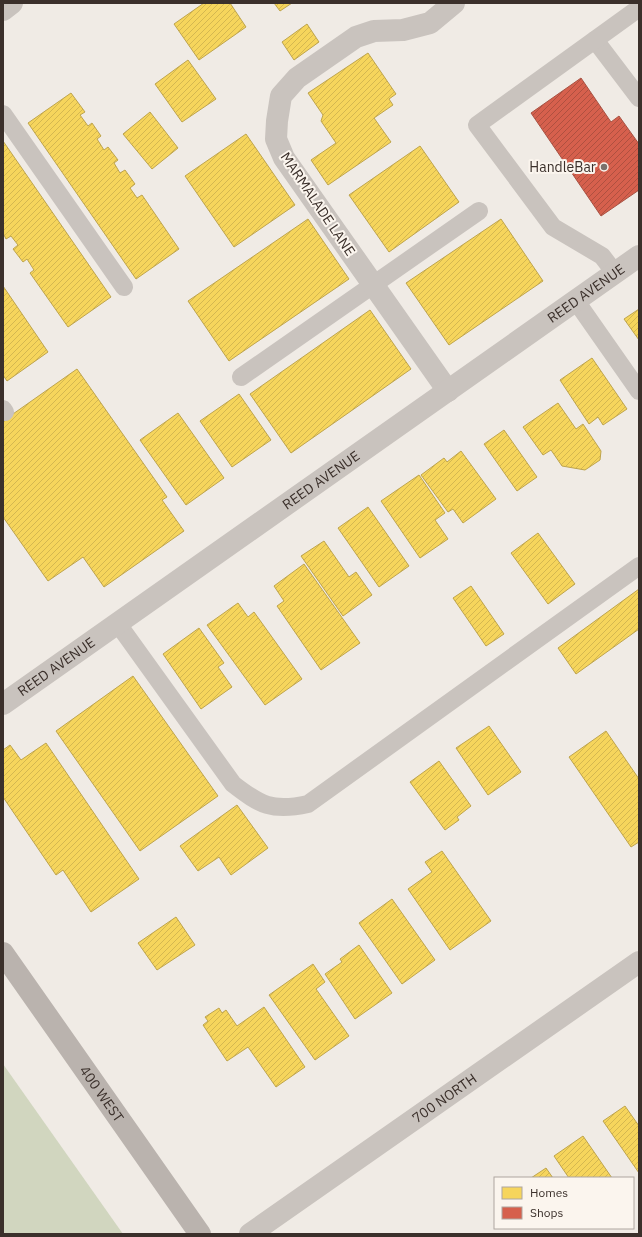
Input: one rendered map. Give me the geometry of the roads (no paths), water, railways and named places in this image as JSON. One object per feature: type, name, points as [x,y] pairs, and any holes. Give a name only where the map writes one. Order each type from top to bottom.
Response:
[{"type":"street","points":[[3,10],[12,3]]},
{"type":"street","name":"MARMALADE LANE","points":[[448,391],[284,158],[276,139],[276,121],[281,96],[297,78],[356,37],[374,31],[403,30],[430,23],[454,3]]},
{"type":"street","name":"REED AVENUE","points":[[3,704],[639,256]]},
{"type":"street","name":"400 WEST","points":[[3,953],[200,1234]]},
{"type":"street","name":"700 NORTH","points":[[250,1234],[639,962]]},
{"type":"lane","points":[[614,274],[602,256],[553,227],[477,125],[639,8]]},
{"type":"lane","points":[[595,40],[639,98]]},
{"type":"lane","points":[[3,114],[124,287]]},
{"type":"lane","points":[[241,377],[479,211]]},
{"type":"lane","points":[[576,301],[639,391]]},
{"type":"lane","points":[[118,624],[233,784],[257,802],[287,809],[308,804],[639,566]]},
{"type":"place","name":"HandleBar","points":[[604,167]]}]
